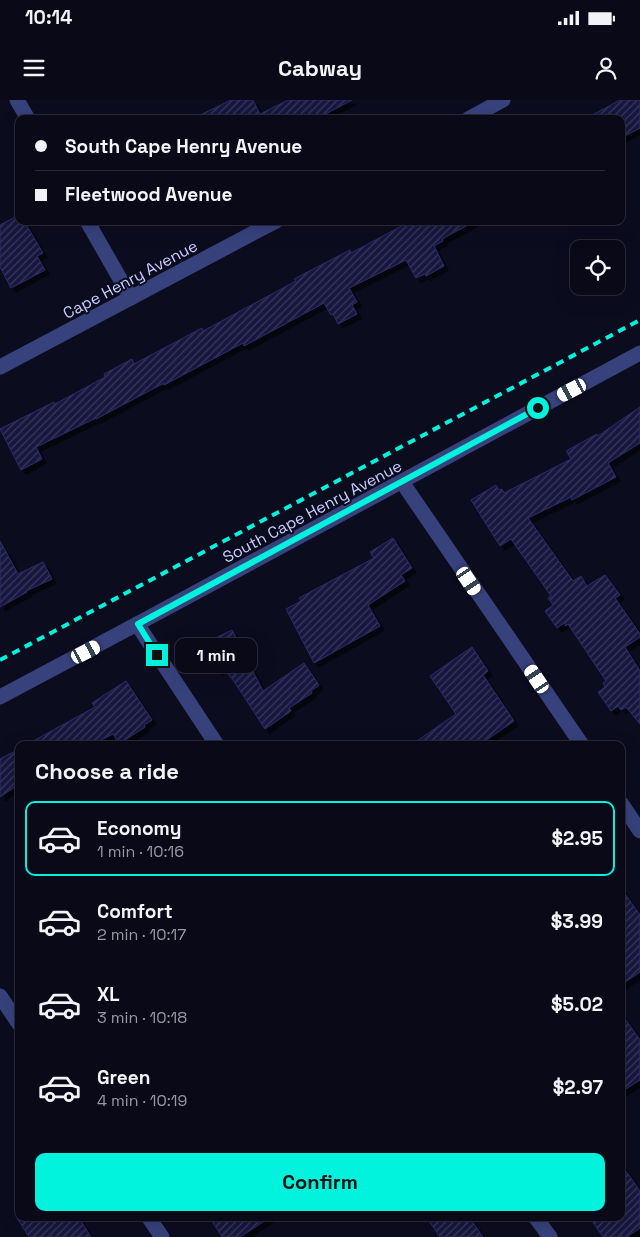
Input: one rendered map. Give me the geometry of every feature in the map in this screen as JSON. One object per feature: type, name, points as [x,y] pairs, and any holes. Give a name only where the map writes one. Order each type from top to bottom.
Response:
[{"type":"street","points":[[17,100],[26,115]]},
{"type":"street","points":[[475,115],[503,100]]},
{"type":"street","points":[[89,225],[131,298]]},
{"type":"street","name":"Cape Henry Avenue","points":[[0,368],[268,225]]},
{"type":"street","name":"South Cape Henry Avenue","points":[[0,696],[138,624],[640,353]]},
{"type":"street","points":[[402,482],[579,741]]},
{"type":"street","points":[[138,624],[214,741]]},
{"type":"street","points":[[625,809],[640,831]]},
{"type":"street","points":[[0,996],[15,1018]]},
{"type":"street","points":[[151,1221],[162,1237]]},
{"type":"street","points":[[538,1221],[550,1237]]},
{"type":"building","points":[[231,100],[253,100],[260,114],[288,100],[352,100],[324,115],[200,115]]},
{"type":"building","points":[[620,100],[640,100],[640,128],[625,136],[625,115],[592,115]]},
{"type":"building","points":[[15,217],[15,225],[26,225],[43,253],[37,256],[45,270],[11,288],[0,267],[0,225]]},
{"type":"building","points":[[404,225],[468,225],[442,239],[443,241],[434,246],[444,266],[426,276],[425,274],[416,278],[406,260],[349,288],[357,302],[352,305],[357,314],[338,324],[324,303],[244,346],[243,343],[164,385],[164,383],[96,419],[36,447],[42,459],[21,470],[0,429],[54,402],[55,404],[105,377],[104,374],[132,359],[134,364],[202,328],[203,331],[296,281],[294,279],[350,250],[351,253]]},
{"type":"building","points":[[640,407],[640,443],[608,463],[616,477],[572,500],[571,497],[528,518],[573,581],[581,576],[587,586],[605,575],[620,595],[615,598],[640,634],[640,637],[625,647],[640,671],[640,724],[626,707],[621,710],[618,706],[611,711],[598,692],[605,687],[603,683],[606,681],[568,624],[566,626],[564,623],[557,628],[545,611],[553,605],[548,598],[551,596],[511,539],[500,546],[471,500],[496,485],[504,493],[571,459],[566,451],[597,434],[598,436]]},
{"type":"building","points":[[393,538],[412,568],[401,575],[405,581],[368,605],[380,626],[314,663],[286,609],[301,601],[299,598],[374,558],[370,552]]},
{"type":"building","points":[[0,541],[18,574],[43,562],[52,579],[26,591],[0,607]]},
{"type":"building","points":[[232,630],[263,691],[304,663],[319,685],[311,691],[312,693],[289,708],[291,711],[265,729],[225,667],[218,671],[215,665],[207,669],[198,651],[204,647],[203,644]]},
{"type":"building","points":[[472,647],[488,671],[483,675],[514,721],[485,741],[417,741],[456,714],[430,676]]},
{"type":"building","points":[[126,681],[152,720],[124,741],[117,741],[113,734],[99,741],[33,741],[95,707],[92,703]]},
{"type":"building","points":[[15,751],[15,787],[0,797],[0,759]]},
{"type":"building","points":[[625,894],[640,915],[640,972],[625,982]]},
{"type":"building","points":[[625,1019],[640,1040],[640,1080],[625,1089]]},
{"type":"building","points":[[625,1170],[640,1191],[640,1228],[627,1237],[603,1237],[592,1221],[625,1221]]},
{"type":"building","points":[[19,1221],[81,1221],[91,1237],[29,1237]]},
{"type":"building","points":[[212,1221],[264,1221],[240,1237],[222,1237]]},
{"type":"building","points":[[429,1221],[472,1221],[483,1237],[440,1237]]},
{"type":"railway","points":[[0,660],[640,320]]},
{"type":"route","points":[[157,655],[138,624],[538,408]]}]
